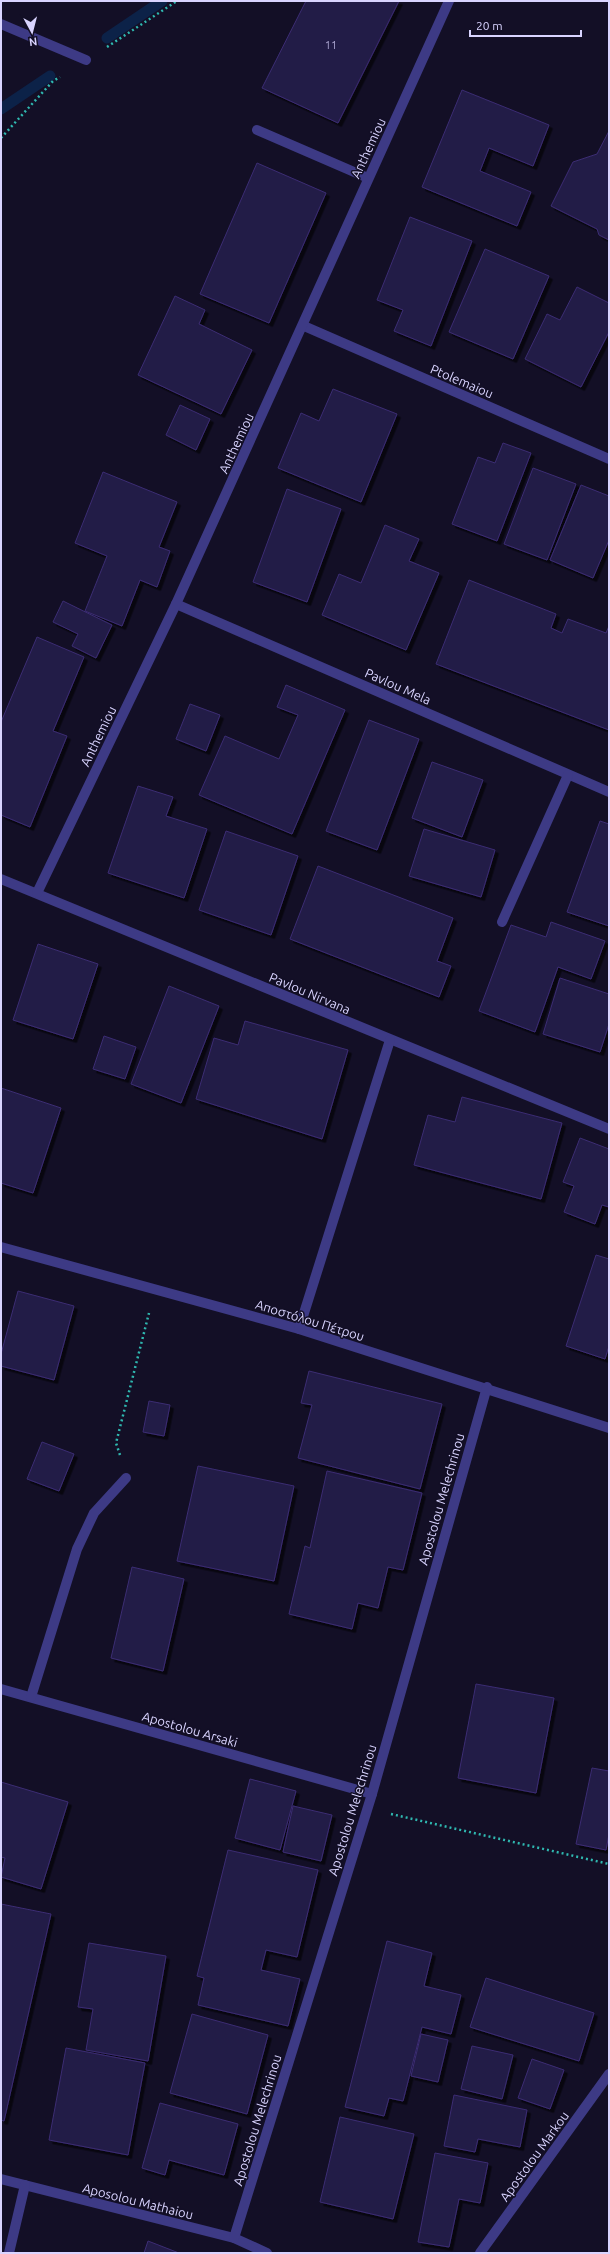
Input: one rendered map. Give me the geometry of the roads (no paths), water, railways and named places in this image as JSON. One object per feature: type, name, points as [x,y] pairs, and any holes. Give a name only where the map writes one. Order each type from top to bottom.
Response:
[{"type":"street","name":"Anthemiou","points":[[37,893],[176,604],[304,326],[368,178],[449,1]]},
{"type":"street","points":[[1,24],[86,60]]},
{"type":"street","points":[[257,130],[368,178]]},
{"type":"street","name":"Ptolemaiou","points":[[304,326],[609,459]]},
{"type":"street","name":"Pavlou Mela","points":[[176,604],[609,792]]},
{"type":"street","points":[[502,922],[568,775]]},
{"type":"street","name":"Pavlou Nirvana","points":[[1,879],[609,1129]]},
{"type":"street","points":[[299,1329],[390,1040]]},
{"type":"street","name":"Αποστόλου Πέτρου","points":[[1,1246],[299,1329],[486,1387],[609,1428]]},
{"type":"street","name":"Apostolou Melechrinou","points":[[234,2238],[372,1794],[486,1387]]},
{"type":"street","points":[[31,1698],[77,1549],[94,1513],[126,1478]]},
{"type":"street","name":"Apostolou Arsaki","points":[[1,1689],[372,1794]]},
{"type":"street","name":"Apostolou Markou","points":[[480,2253],[609,2074]]},
{"type":"street","name":"Aposolou Mathaiou","points":[[1,2179],[234,2238],[267,2253]]},
{"type":"street","points":[[9,2253],[25,2185]]},
{"type":"waterway","points":[[107,38],[162,1]]},
{"type":"waterway","points":[[1,109],[50,76]]}]
